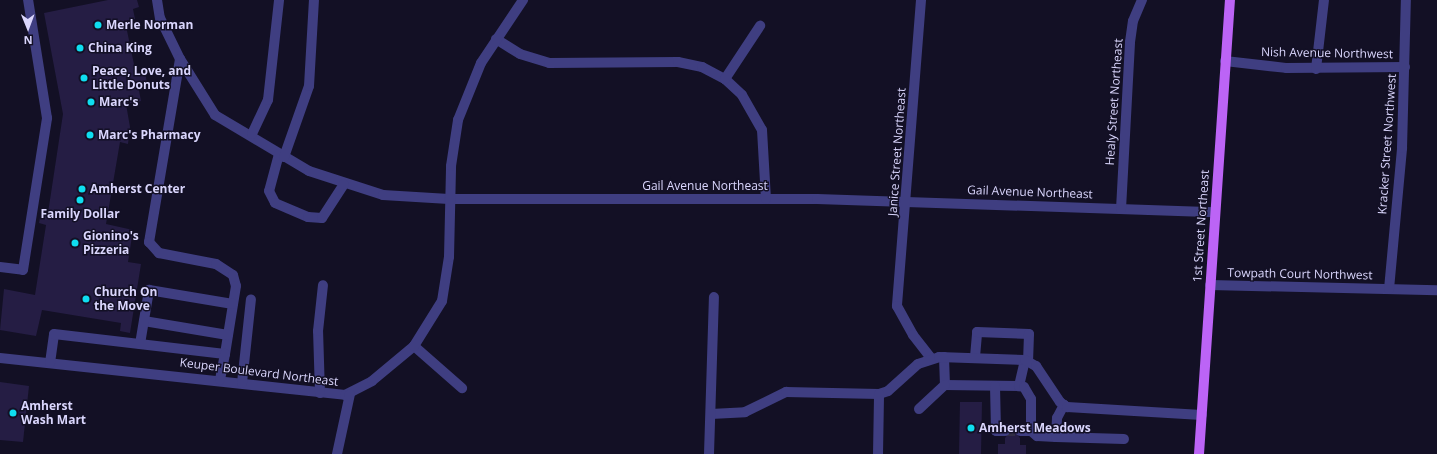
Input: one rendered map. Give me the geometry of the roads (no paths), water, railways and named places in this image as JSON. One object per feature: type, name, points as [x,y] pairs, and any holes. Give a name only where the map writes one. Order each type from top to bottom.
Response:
[{"type":"main road","name":"1st Street Northeast","points":[[1199,454],[1230,0]]},
{"type":"street","points":[[0,267],[23,270],[48,118],[28,0]]},
{"type":"street","points":[[157,0],[160,18],[180,58],[149,242],[159,253],[227,270],[236,282],[220,380]]},
{"type":"street","points":[[252,134],[268,100],[279,0]]},
{"type":"street","points":[[314,0],[309,86],[268,190],[275,203],[308,217],[322,218],[344,184]]},
{"type":"street","name":"Keuper Boulevard Northeast","points":[[0,358],[242,382],[320,393],[350,394],[395,365],[414,346],[442,301],[449,257],[449,199],[454,143],[463,102],[496,40],[523,0]]},
{"type":"street","name":"Janice Street Northeast","points":[[921,0],[907,202],[897,306],[913,335],[931,358]]},
{"type":"street","name":"Healy Street Northeast","points":[[1121,209],[1130,42],[1133,21],[1142,0]]},
{"type":"street","points":[[1316,68],[1324,0]]},
{"type":"street","name":"Kracker Street Northwest","points":[[1389,289],[1405,67],[1406,0]]},
{"type":"street","points":[[725,79],[760,26]]},
{"type":"street","points":[[496,40],[520,54],[549,63],[678,62],[702,67],[725,79],[742,95],[762,130],[766,199]]},
{"type":"street","name":"Gail Avenue Northeast","points":[[180,58],[215,115],[252,134],[281,156],[344,184],[384,195],[449,199],[766,199],[1215,212]]},
{"type":"street","name":"Nish Avenue Northwest","points":[[1225,61],[1316,68],[1405,67]]},
{"type":"street","points":[[320,393],[318,331],[323,285]]},
{"type":"street","name":"Towpath Court Northwest","points":[[1210,285],[1437,290]]},
{"type":"street","points":[[140,344],[149,290],[233,304]]},
{"type":"street","points":[[710,454],[714,297]]},
{"type":"street","points":[[242,382],[252,299]]},
{"type":"street","points":[[144,321],[228,335]]},
{"type":"street","points":[[975,357],[977,332],[1029,334],[1027,360],[1019,386]]},
{"type":"street","points":[[50,363],[54,334],[225,354]]},
{"type":"street","points":[[414,346],[462,388]]},
{"type":"street","points":[[944,357],[945,385]]},
{"type":"street","points":[[711,414],[745,412],[786,392],[879,394],[931,358],[975,357],[1027,360],[1064,405],[1202,415]]},
{"type":"street","points":[[919,409],[945,385],[1019,386],[1024,387],[1031,399],[1031,431]]},
{"type":"street","points":[[995,386],[996,431],[1005,431]]},
{"type":"street","points":[[337,454],[350,394]]},
{"type":"street","points":[[878,454],[879,394]]},
{"type":"street","points":[[1056,437],[1057,418],[1064,405]]},
{"type":"street","points":[[1020,431],[1031,431],[1036,436],[1124,440]]},
{"type":"tunnel","points":[[1005,431],[1020,431]]},
{"type":"place","name":"Merle Norman","points":[[98,25]]},
{"type":"place","name":"China King","points":[[80,48]]},
{"type":"place","name":"Peace, Love, and Little Donuts","points":[[84,78]]},
{"type":"place","name":"Marc's","points":[[91,102]]},
{"type":"place","name":"Marc's Pharmacy","points":[[90,135]]},
{"type":"place","name":"Amherst Center","points":[[82,189]]},
{"type":"place","name":"Family Dollar","points":[[80,200]]},
{"type":"place","name":"Gionino's Pizzeria","points":[[75,243]]},
{"type":"place","name":"Church On the Move","points":[[86,299]]},
{"type":"place","name":"Amherst Wash Mart","points":[[13,413]]},
{"type":"place","name":"Amherst Meadows","points":[[971,428]]}]
